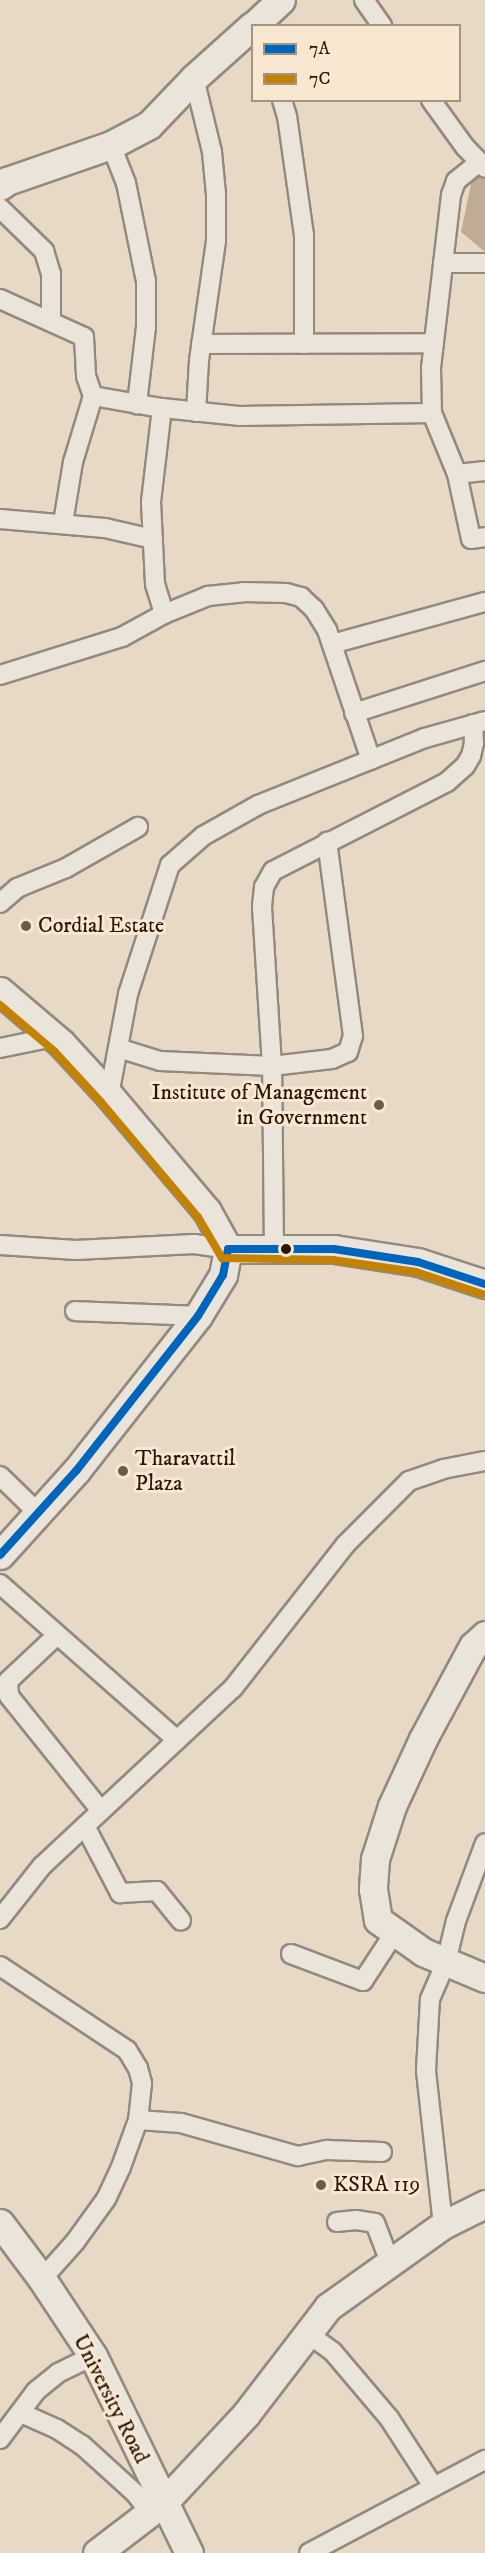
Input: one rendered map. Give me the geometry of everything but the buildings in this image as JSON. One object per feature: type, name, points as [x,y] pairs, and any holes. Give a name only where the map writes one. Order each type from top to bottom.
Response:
[{"type":"street","points":[[256,24],[281,0]]},
{"type":"street","points":[[364,0],[381,24]]},
{"type":"street","points":[[0,186],[7,181],[111,145],[149,124],[194,78],[251,29]]},
{"type":"street","points":[[194,78],[212,152],[216,194],[216,241],[201,344],[196,412]]},
{"type":"street","points":[[283,102],[289,127],[304,235],[304,344]]},
{"type":"street","points":[[433,102],[482,166],[456,181],[451,195],[430,385],[432,413],[457,474],[471,539],[485,537]]},
{"type":"street","points":[[111,145],[126,183],[146,281],[146,327],[137,404]]},
{"type":"street","points":[[0,208],[44,251],[51,274],[51,321]]},
{"type":"street","points":[[443,263],[485,263]]},
{"type":"street","points":[[0,299],[84,337],[86,376],[93,396],[72,462],[63,523]]},
{"type":"street","points":[[201,344],[434,343]]},
{"type":"street","points":[[93,396],[162,408],[239,416],[306,417],[432,413]]},
{"type":"street","points":[[162,408],[151,502],[155,584],[164,614]]},
{"type":"street","points":[[457,474],[485,471]]},
{"type":"street","points":[[0,519],[105,528],[153,539]]},
{"type":"street","points":[[0,675],[122,637],[164,614],[208,596],[244,592],[286,593],[300,597],[314,609],[332,644],[371,760]]},
{"type":"street","points":[[332,644],[485,602]]},
{"type":"street","points":[[354,713],[485,671]]},
{"type":"street","points":[[110,1095],[128,994],[170,865],[203,836],[258,806],[425,738],[479,722],[471,756],[465,766],[447,782],[273,871],[264,887],[262,906],[272,1066],[274,1249]]},
{"type":"street","points":[[0,903],[16,888],[66,868],[138,827]]},
{"type":"street","points":[[118,1048],[160,1061],[272,1066],[332,1059],[348,1052],[352,1045],[327,842]]},
{"type":"street","points":[[0,991],[54,1036],[110,1095],[207,1211],[228,1249],[223,1275],[198,1316],[76,1471],[0,1555]]},
{"type":"street","points":[[0,1048],[54,1036]]},
{"type":"street","points":[[0,1245],[76,1250],[194,1244],[228,1249],[334,1249],[418,1262],[485,1284]]},
{"type":"street","points":[[75,1311],[198,1316]]},
{"type":"street","points":[[0,1919],[42,1866],[233,1688],[345,1545],[409,1481],[443,1469],[485,1461]]},
{"type":"street","points":[[0,1476],[38,1513]]},
{"type":"street","points":[[0,1584],[177,1740]]},
{"type":"street","points":[[57,1635],[8,1681],[9,1696],[101,1810]]},
{"type":"street","points":[[485,1635],[473,1646],[423,1739],[392,1806],[375,1858],[373,1888],[378,1920],[423,1952],[485,1978]]},
{"type":"street","points":[[85,1826],[120,1893],[157,1891],[181,1921]]},
{"type":"street","points":[[443,2225],[426,2070],[430,1999],[446,1962],[456,1921],[485,1843]]},
{"type":"street","points":[[291,1954],[363,1981],[395,1932]]},
{"type":"street","points":[[0,1966],[127,2050],[138,2068],[142,2083],[138,2120],[122,2167],[106,2199],[75,2242],[42,2279]]},
{"type":"street","points":[[138,2120],[181,2123],[298,2156],[327,2150],[382,2152]]},
{"type":"street","points":[[97,2553],[158,2506],[246,2414],[328,2307],[443,2225],[485,2204]]},
{"type":"street","points":[[337,2222],[356,2220],[375,2223],[390,2262]]},
{"type":"street","name":"University Road","points":[[5,2239],[42,2279],[93,2356],[158,2506],[189,2553]]},
{"type":"street","points":[[307,2332],[333,2352],[389,2418],[433,2486]]},
{"type":"street","points":[[0,2439],[36,2391],[58,2373],[93,2356]]},
{"type":"street","points":[[21,2413],[57,2429],[82,2445],[135,2493],[158,2506]]},
{"type":"street","points":[[309,2553],[485,2460]]},
{"type":"shaded area","points":[[477,171],[485,176],[485,252],[461,232],[471,184]]},
{"type":"transit line","name":"7C","points":[[0,1005],[54,1051],[101,1102],[198,1217],[222,1258],[333,1260],[416,1272],[482,1294]]},
{"type":"transit line","name":"7A","points":[[0,1555],[76,1471],[198,1316],[223,1275],[228,1249],[334,1249],[418,1262],[485,1284]]},
{"type":"place","name":"Cordial Estate","points":[[26,926]]},
{"type":"place","name":"Institute of Management in Government","points":[[379,1105]]},
{"type":"place","name":"Tharavattil Plaza","points":[[123,1471]]},
{"type":"place","name":"KSRA 119","points":[[321,2185]]}]
